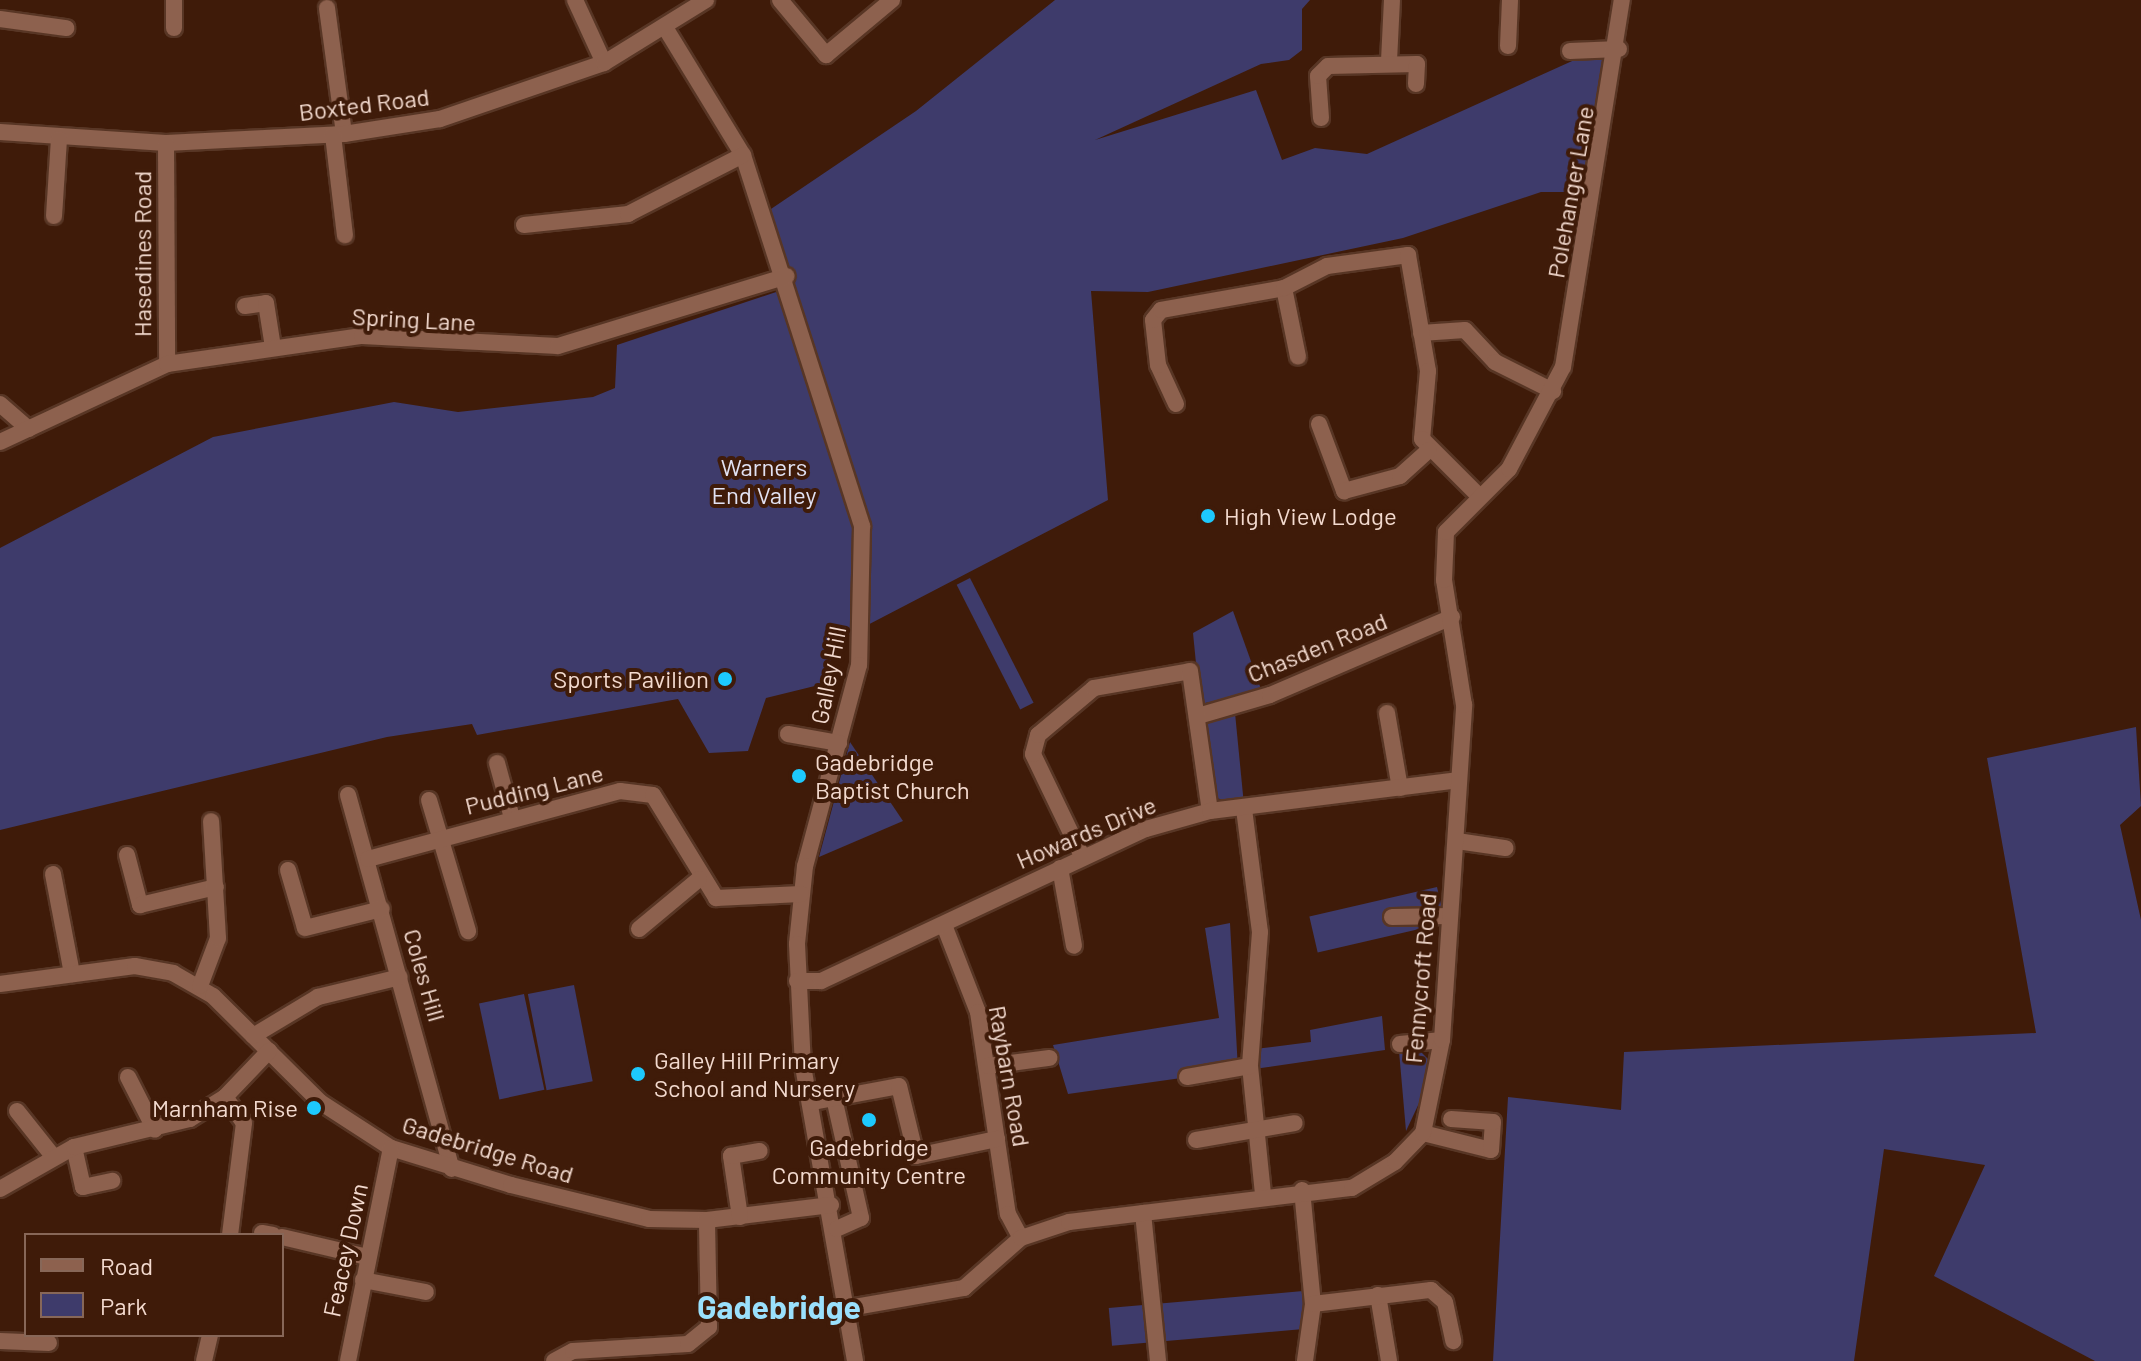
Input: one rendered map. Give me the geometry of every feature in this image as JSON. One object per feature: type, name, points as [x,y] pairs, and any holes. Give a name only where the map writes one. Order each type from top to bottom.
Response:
[{"type":"street","points":[[174,0],[174,28]]},
{"type":"street","points":[[575,0],[604,63]]},
{"type":"street","name":"Boxted Road","points":[[0,132],[59,139],[166,143],[338,134],[440,119],[604,63],[666,29],[706,0]]},
{"type":"street","points":[[780,0],[826,55],[892,0]]},
{"type":"street","points":[[1389,61],[1392,0]]},
{"type":"street","points":[[1508,46],[1510,0]]},
{"type":"street","name":"Polehanger Lane","points":[[1569,344],[1619,49],[1622,0]]},
{"type":"street","points":[[327,8],[345,235]]},
{"type":"street","points":[[0,19],[66,28]]},
{"type":"street","name":"Galley Hill","points":[[666,29],[743,155],[787,276],[862,526],[859,665],[801,894],[797,981],[813,1102],[849,1308],[855,1361]]},
{"type":"street","points":[[1570,51],[1619,49]]},
{"type":"street","points":[[1321,118],[1318,76],[1328,66],[1389,61],[1417,64],[1416,84]]},
{"type":"street","points":[[54,216],[59,139]]},
{"type":"street","name":"Hasedines Road","points":[[166,143],[167,364]]},
{"type":"street","points":[[524,225],[628,214],[743,155]]},
{"type":"street","points":[[1176,404],[1158,365],[1153,320],[1161,310],[1284,288],[1327,266],[1408,255],[1428,371],[1420,419],[1429,450],[1480,497]]},
{"type":"street","name":"Spring Lane","points":[[0,442],[167,364],[362,336],[558,346],[787,276]]},
{"type":"street","points":[[1284,288],[1298,357]]},
{"type":"street","points":[[245,306],[266,303],[273,347]]},
{"type":"street","points":[[1421,333],[1465,330],[1495,362],[1553,391]]},
{"type":"street","name":"Fennycroft Road","points":[[1423,1133],[1442,1040],[1464,705],[1452,617],[1446,532],[1509,469],[1553,391],[1569,344]]},
{"type":"street","points":[[0,404],[29,429]]},
{"type":"street","points":[[1319,424],[1344,491],[1400,476],[1429,450]]},
{"type":"street","name":"Chasden Road","points":[[1198,716],[1270,695],[1452,617]]},
{"type":"street","points":[[1082,856],[1033,754],[1038,735],[1094,688],[1190,671],[1210,811]]},
{"type":"street","points":[[1387,713],[1400,788]]},
{"type":"street","points":[[788,734],[839,743]]},
{"type":"street","points":[[497,763],[512,818]]},
{"type":"street","name":"Howards Drive","points":[[797,981],[821,981],[944,925],[1082,856],[1210,811],[1459,780]]},
{"type":"street","name":"Pudding Lane","points":[[368,859],[620,791],[653,795],[699,879]]},
{"type":"street","name":"Coles Hill","points":[[348,795],[452,1169]]},
{"type":"street","points":[[429,800],[468,931]]},
{"type":"street","points":[[1244,809],[1260,932],[1250,1066],[1260,1128],[1263,1194]]},
{"type":"street","points":[[200,986],[217,947],[211,821]]},
{"type":"street","points":[[1457,841],[1505,848]]},
{"type":"street","points":[[127,855],[140,905],[216,887]]},
{"type":"street","points":[[1060,868],[1074,946]]},
{"type":"street","points":[[288,870],[305,928],[382,909]]},
{"type":"street","points":[[53,874],[72,974]]},
{"type":"street","points":[[639,929],[699,879],[716,898],[801,894]]},
{"type":"street","points":[[1392,917],[1450,916]]},
{"type":"street","name":"Raybarn Road","points":[[944,925],[978,1012],[1008,1214],[1021,1238]]},
{"type":"street","name":"Gadebridge Road","points":[[0,984],[135,966],[200,986],[320,1102],[391,1148],[452,1169],[649,1219],[707,1220],[831,1205]]},
{"type":"street","points":[[253,1036],[318,997],[400,977]]},
{"type":"street","points":[[1400,1044],[1442,1040]]},
{"type":"street","points":[[0,1189],[52,1155],[74,1147],[155,1130],[225,1097],[269,1051]]},
{"type":"street","points":[[988,1066],[1049,1058]]},
{"type":"street","points":[[1187,1077],[1250,1066]]},
{"type":"street","points":[[128,1077],[155,1130]]},
{"type":"street","points":[[813,1102],[899,1086],[916,1156],[997,1139]]},
{"type":"street","points":[[225,1097],[244,1123],[230,1233]]},
{"type":"street","points":[[834,1098],[861,1218],[836,1229]]},
{"type":"street","points":[[17,1111],[52,1155]]},
{"type":"street","points":[[849,1308],[964,1288],[1021,1238],[1069,1222],[1263,1194],[1352,1188],[1395,1162],[1423,1133],[1491,1150],[1493,1122],[1451,1119]]},
{"type":"street","points":[[1196,1140],[1295,1123]]},
{"type":"street","points":[[74,1147],[83,1187],[112,1181]]},
{"type":"street","name":"Feacey Down","points":[[348,1361],[391,1148]]},
{"type":"street","points":[[740,1217],[731,1156],[760,1151]]},
{"type":"street","points":[[1302,1190],[1313,1304],[1305,1361]]},
{"type":"street","points":[[1143,1213],[1158,1361]]},
{"type":"street","points":[[554,1361],[573,1351],[688,1344],[709,1327],[707,1220]]},
{"type":"street","points":[[284,1237],[367,1257]]},
{"type":"street","points":[[363,1280],[426,1292]]},
{"type":"street","points":[[1313,1304],[1378,1295],[1440,1294],[1453,1341]]},
{"type":"street","points":[[1378,1295],[1389,1361]]},
{"type":"street","points":[[204,1361],[210,1337]]},
{"type":"street","points":[[0,1341],[49,1339],[50,1361]]},
{"type":"green space","name":"Warners End Valley","points":[[1055,0],[1310,0],[1302,9],[1302,50],[1289,60],[1261,64],[1095,140],[1256,90],[1282,160],[1315,148],[1367,154],[1581,57],[1609,51],[1586,192],[1541,192],[1403,238],[1148,292],[1091,291],[1108,500],[833,643],[827,683],[766,698],[748,751],[709,753],[678,699],[477,735],[472,724],[387,737],[0,830],[0,548],[213,437],[394,402],[458,412],[593,397],[615,388],[617,345],[794,286],[768,211],[916,111]]},
{"type":"green space","points":[[970,578],[1034,703],[1020,710],[957,585]]},
{"type":"green space","points":[[1233,611],[1262,692],[1200,704],[1193,633]]},
{"type":"green space","points":[[1235,713],[1244,805],[1216,798],[1203,720]]},
{"type":"green space","points":[[2136,727],[2141,806],[2120,825],[2141,920],[2141,1361],[2095,1361],[1934,1276],[1985,1165],[1884,1149],[1854,1361],[1493,1361],[1508,1097],[1621,1110],[1624,1052],[2036,1033],[1987,758]]},
{"type":"green space","points":[[850,742],[903,821],[819,857]]},
{"type":"green space","points":[[1437,887],[1445,923],[1318,953],[1309,916]]},
{"type":"green space","points":[[1230,923],[1238,1070],[1068,1094],[1053,1045],[1219,1018],[1205,928]]},
{"type":"green space","points":[[574,985],[593,1081],[547,1090],[528,994]]},
{"type":"green space","points":[[524,994],[544,1090],[499,1099],[479,1004]]},
{"type":"green space","points":[[1382,1016],[1385,1050],[1254,1069],[1255,1049],[1311,1042],[1310,1030]]},
{"type":"green space","points":[[1419,1050],[1431,1062],[1429,1082],[1406,1131],[1399,1051]]},
{"type":"green space","points":[[1303,1291],[1306,1329],[1112,1346],[1109,1308]]},
{"type":"place","name":"High View Lodge","points":[[1208,516]]},
{"type":"place","name":"Sports Pavilion","points":[[725,679]]},
{"type":"place","name":"Gadebridge Baptist Church","points":[[799,776]]},
{"type":"place","name":"Galley Hill Primary School and Nursery","points":[[638,1074]]},
{"type":"place","name":"Marnham Rise","points":[[314,1108]]},
{"type":"place","name":"Gadebridge Community Centre","points":[[869,1120]]},
{"type":"district","name":"Gadebridge","points":[[779,1306]]}]
